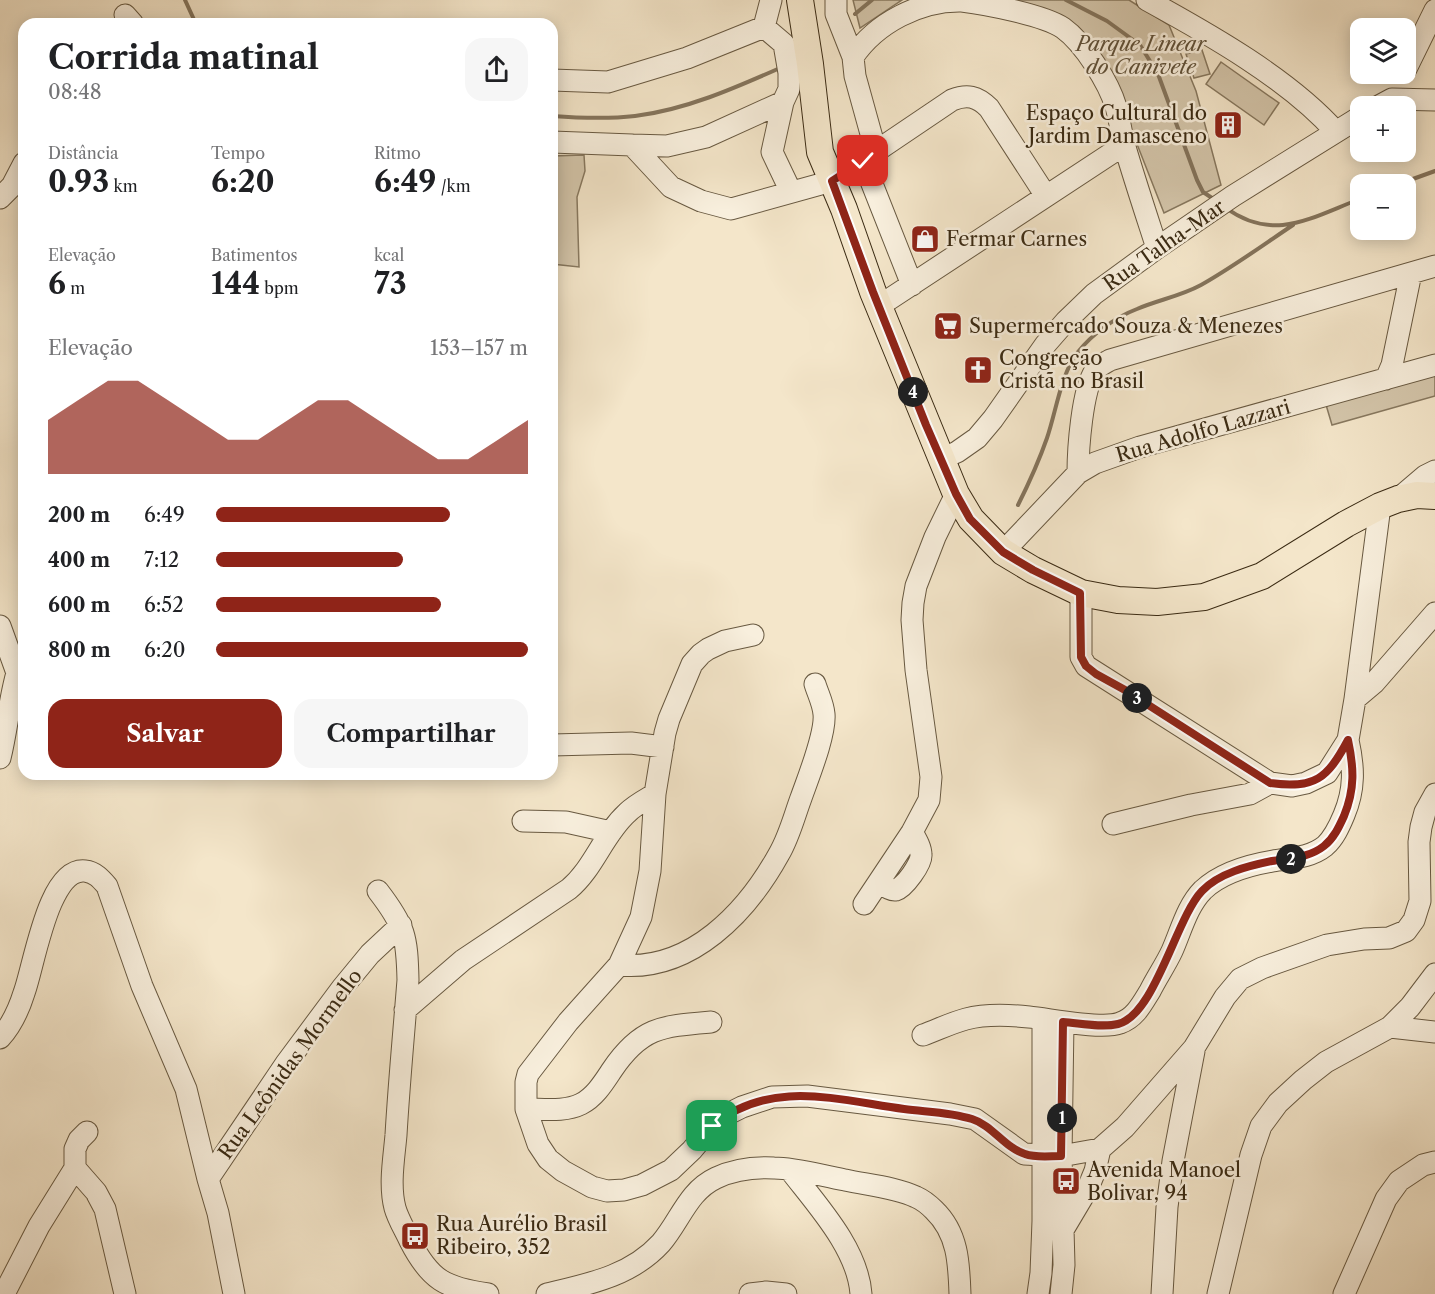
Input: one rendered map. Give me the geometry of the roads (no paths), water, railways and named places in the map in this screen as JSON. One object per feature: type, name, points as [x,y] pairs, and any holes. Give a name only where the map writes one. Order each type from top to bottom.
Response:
[{"type":"main road","points":[[800,0],[820,152],[881,311],[956,494],[970,519],[1003,552],[1080,593],[1118,600],[1157,602],[1204,597],[1262,576],[1346,524],[1389,502],[1418,495],[1435,496]]},
{"type":"street","points":[[764,27],[771,0]]},
{"type":"street","points":[[836,0],[836,14],[855,55],[855,76],[870,156],[912,285]]},
{"type":"street","points":[[1147,0],[1255,65],[1308,105],[1336,132]]},
{"type":"street","points":[[855,55],[894,18],[919,5],[933,3],[956,1],[977,3],[1039,18],[1064,28],[1090,56],[1113,97],[1124,145],[1157,248]]},
{"type":"street","points":[[1416,49],[1435,10]]},
{"type":"street","points":[[558,80],[608,82],[687,58],[764,27]]},
{"type":"street","points":[[764,27],[784,44],[789,72],[789,89],[783,102],[772,152],[791,192]]},
{"type":"street","points":[[632,146],[671,187],[701,201],[731,209],[832,181],[952,100],[961,96],[972,96],[983,101],[989,108],[1046,196]]},
{"type":"street","points":[[1416,101],[1435,100]]},
{"type":"street","points":[[558,142],[667,146],[706,137],[783,102]]},
{"type":"street","name":"Rua Talha-Mar","points":[[941,459],[957,452],[977,438],[1045,345],[1065,321],[1094,294],[1233,196],[1350,123]]},
{"type":"street","points":[[881,311],[912,285],[1124,145]]},
{"type":"street","points":[[0,198],[12,186],[18,174]]},
{"type":"street","points":[[1078,473],[1080,437],[1089,384],[1095,369],[1110,360],[1435,266]]},
{"type":"street","points":[[1386,379],[1392,365],[1411,273]]},
{"type":"street","name":"Rua Adolfo Lazzari","points":[[1003,552],[1078,473],[1095,463],[1140,447],[1435,365]]},
{"type":"street","points":[[1080,593],[1081,657],[1086,666],[1270,783],[1292,786],[1319,778],[1328,773],[1348,740],[1389,502],[1435,471]]},
{"type":"street","points":[[864,904],[912,832],[929,800],[931,777],[916,670],[913,603],[916,586],[935,537],[956,494]]},
{"type":"street","points":[[1355,699],[1374,683],[1435,613]]},
{"type":"street","points":[[0,626],[18,668]]},
{"type":"street","points":[[753,635],[725,641],[708,649],[692,664],[669,719],[663,747],[655,794],[650,871],[641,916],[619,965],[568,1022],[533,1066],[526,1082],[526,1104],[538,1144],[548,1159],[563,1171],[592,1187],[607,1191],[624,1190],[642,1185],[671,1170],[724,1116],[772,1097],[807,1096],[975,1119],[1024,1154],[1052,1156],[1100,1149]]},
{"type":"street","points":[[0,758],[8,721],[10,694],[18,677]]},
{"type":"street","points":[[619,965],[651,964],[694,949],[716,934],[756,890],[780,853],[820,739],[824,714],[815,684]]},
{"type":"street","points":[[923,1035],[967,1018],[992,1016],[1118,1024],[1128,1019],[1139,1009],[1171,952],[1191,906],[1202,891],[1213,882],[1236,870],[1314,853],[1333,837],[1340,825],[1352,791],[1353,763],[1348,740]]},
{"type":"street","points":[[558,745],[631,743],[663,747]]},
{"type":"street","points":[[1113,824],[1191,805],[1250,794],[1270,783]]},
{"type":"street","points":[[405,1011],[463,960],[569,889],[580,879],[611,832],[627,813],[655,794]]},
{"type":"street","points":[[1063,1230],[1088,1188],[1100,1149],[1125,1127],[1194,1048],[1224,997],[1240,979],[1327,945],[1364,939],[1389,938],[1406,931],[1414,920],[1420,901],[1421,827],[1425,812],[1435,794]]},
{"type":"street","points":[[523,821],[566,822],[611,832]]},
{"type":"street","points":[[0,1038],[16,1015],[51,901],[59,886],[76,872],[87,871],[101,878],[107,886],[142,986],[182,1078],[219,1213],[234,1294]]},
{"type":"street","points":[[378,891],[396,914],[408,955],[393,1165],[395,1210],[422,1263],[431,1275],[447,1284],[481,1293]]},
{"type":"street","name":"Rua Leônidas Mormello","points":[[208,1179],[287,1062],[342,988],[370,954],[401,925]]},
{"type":"street","points":[[1218,1294],[1251,1155],[1261,1126],[1278,1103],[1326,1062],[1390,1027],[1410,1007],[1435,974]]},
{"type":"street","points":[[1038,1294],[1043,1221],[1052,1156],[1053,1021]]},
{"type":"street","points":[[526,1104],[567,1108],[582,1104],[595,1094],[625,1051],[638,1040],[659,1028],[711,1022]]},
{"type":"street","points":[[1390,1027],[1435,1032]]},
{"type":"street","points":[[1162,1294],[1167,1207],[1194,1048]]},
{"type":"street","points":[[4,1294],[39,1226],[75,1168],[75,1149],[79,1140],[87,1132]]},
{"type":"street","points":[[1052,1156],[1063,1230],[1064,1265],[1061,1294]]},
{"type":"street","points":[[1344,1294],[1386,1199],[1398,1181],[1423,1165],[1435,1162]]},
{"type":"street","points":[[75,1168],[96,1192],[105,1209],[125,1294]]},
{"type":"street","points":[[547,1294],[602,1280],[626,1271],[647,1257],[662,1241],[691,1198],[703,1186],[716,1178],[747,1170],[775,1168],[906,1193],[927,1203],[946,1224],[957,1248],[960,1294]]},
{"type":"street","points":[[790,1170],[829,1221],[851,1258],[857,1271],[861,1294]]},
{"type":"street","points":[[750,1294],[766,1292],[786,1294]]},
{"type":"waterway","points":[[185,0],[193,18]]},
{"type":"waterway","points":[[855,14],[872,0]]},
{"type":"waterway","points":[[1066,0],[1107,21],[1140,45],[1158,74],[1197,180],[1203,192],[1215,200]]},
{"type":"waterway","points":[[558,116],[615,118],[654,113],[709,97],[780,68]]},
{"type":"waterway","points":[[1416,178],[1435,171]]},
{"type":"waterway","points":[[1226,208],[1260,224],[1277,225],[1309,219],[1350,203]]},
{"type":"waterway","points":[[1018,505],[1044,447],[1067,371],[1084,345],[1105,327],[1129,312],[1201,285],[1293,225]]},
{"type":"place","name":"Espaço Cultural do Jardim Damasceno","points":[[1228,125]]},
{"type":"place","name":"Fermar Carnes","points":[[925,239]]},
{"type":"place","name":"Supermercado Souza & Menezes","points":[[948,326]]},
{"type":"place","name":"Congreção Cristã no Brasil","points":[[978,370]]},
{"type":"place","name":"Avenida Manoel Bolivar, 94","points":[[1066,1181]]},
{"type":"place","name":"Rua Aurélio Brasil Ribeiro, 352","points":[[415,1236]]},
{"type":"park label","name":"Parque Linear do Canivete","points":[[1141,56]]}]
